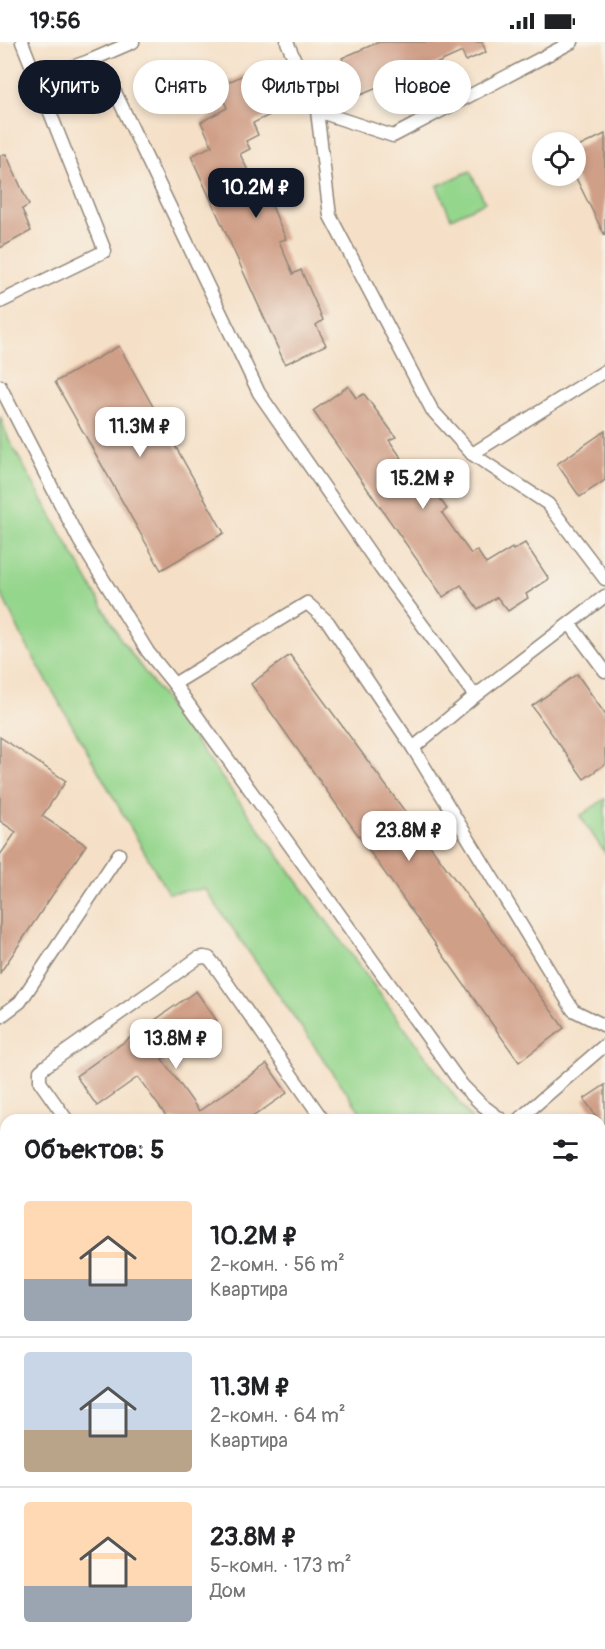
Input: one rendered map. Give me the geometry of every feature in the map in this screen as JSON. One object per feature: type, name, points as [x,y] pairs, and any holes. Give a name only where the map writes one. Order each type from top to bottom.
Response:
[{"type":"lane","points":[[22,42],[30,60]]},
{"type":"lane","points":[[287,42],[295,60]]},
{"type":"lane","points":[[326,114],[393,136],[572,42]]},
{"type":"lane","points":[[91,60],[124,44]]},
{"type":"lane","points":[[121,104],[259,393],[381,569],[475,696]]},
{"type":"lane","points":[[0,302],[105,251],[52,114]]},
{"type":"lane","points":[[317,114],[330,216],[432,410],[472,454],[548,504],[605,579]]},
{"type":"lane","points":[[472,454],[605,371]]},
{"type":"lane","points":[[0,386],[79,540],[147,652],[174,684],[462,1085],[494,1114]]},
{"type":"lane","points":[[413,748],[475,696],[605,596]]},
{"type":"lane","points":[[174,684],[307,603],[328,621],[413,748],[573,1010],[605,1026]]},
{"type":"lane","points":[[570,624],[605,671]]},
{"type":"lane","points":[[0,1017],[20,1002],[119,854]]},
{"type":"lane","points":[[63,1114],[40,1082],[40,1071],[172,976],[198,958],[204,957],[209,958],[213,963],[319,1114]]},
{"type":"lane","points":[[525,1114],[605,1046]]},
{"type":"green space","points":[[470,171],[485,202],[451,218],[437,186]]},
{"type":"green space","points":[[0,416],[9,440],[122,641],[468,1114],[362,1114],[205,889],[168,893],[23,639],[0,591]]},
{"type":"green space","points":[[605,799],[605,853],[580,816]]},
{"type":"building","points":[[379,42],[482,42],[486,52],[468,60],[466,60],[462,52],[444,60],[373,60],[373,90],[361,95],[361,60],[343,60],[342,58]]},
{"type":"building","points":[[241,76],[241,114],[272,114],[253,123],[258,135],[246,141],[250,149],[240,154],[256,187],[263,185],[286,239],[279,241],[293,274],[301,270],[323,320],[316,325],[326,345],[285,364],[191,156],[212,146],[201,122],[216,114],[229,114],[229,82]]},
{"type":"building","points":[[605,134],[605,236],[580,186],[586,186],[586,143]]},
{"type":"building","points":[[6,154],[29,205],[22,209],[31,231],[0,248],[0,156]]},
{"type":"building","points":[[119,346],[224,533],[161,570],[55,382]]},
{"type":"building","points":[[348,386],[356,398],[364,394],[396,437],[389,440],[411,472],[417,467],[447,509],[442,513],[471,554],[477,550],[486,564],[525,543],[549,579],[526,594],[528,598],[508,611],[497,597],[478,609],[461,585],[443,597],[313,411]]},
{"type":"building","points":[[605,431],[605,480],[580,497],[557,464]]},
{"type":"building","points":[[290,655],[564,1028],[519,1062],[251,684]]},
{"type":"building","points":[[577,674],[605,714],[605,764],[584,779],[532,706]]},
{"type":"building","points":[[0,737],[66,781],[42,816],[86,845],[0,973],[0,855],[16,832],[0,821]]},
{"type":"building","points":[[196,991],[217,1021],[162,1059],[199,1111],[267,1064],[287,1093],[257,1114],[165,1114],[138,1077],[97,1106],[76,1076]]},
{"type":"building","points":[[605,1085],[605,1114],[594,1114],[584,1099]]}]
